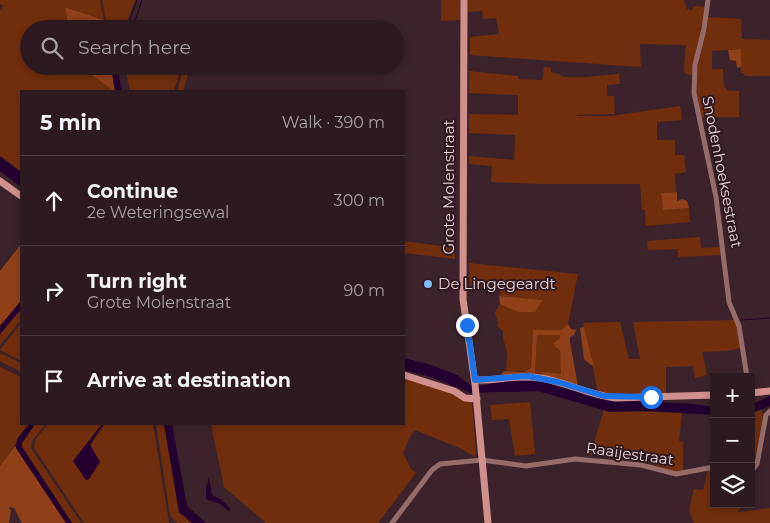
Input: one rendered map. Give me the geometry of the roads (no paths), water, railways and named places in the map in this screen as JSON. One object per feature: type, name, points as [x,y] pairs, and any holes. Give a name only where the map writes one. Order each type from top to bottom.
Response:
[{"type":"street","name":"Grote Molenstraat","points":[[464,0],[463,299],[475,382],[488,523]]},
{"type":"street","name":"Snodenhoeksestraat","points":[[708,0],[696,65],[694,93],[716,197],[729,302],[739,326],[746,373]]},
{"type":"street","points":[[0,180],[20,195]]},
{"type":"street","points":[[405,375],[454,391],[465,398],[476,397]]},
{"type":"street","points":[[475,382],[528,376],[558,382],[615,398],[710,395]]},
{"type":"street","points":[[755,392],[770,391]]},
{"type":"street","points":[[755,467],[764,421],[767,413],[770,411]]},
{"type":"street","name":"Raaijestraat","points":[[392,523],[436,466],[482,460],[526,466],[560,460],[590,460],[641,465],[676,474],[710,468]]},
{"type":"waterway","points":[[130,20],[137,0]]},
{"type":"waterway","points":[[135,20],[142,0]]},
{"type":"waterway","points":[[742,320],[770,318]]},
{"type":"place","name":"De Lingegeardt","points":[[428,284]]}]
